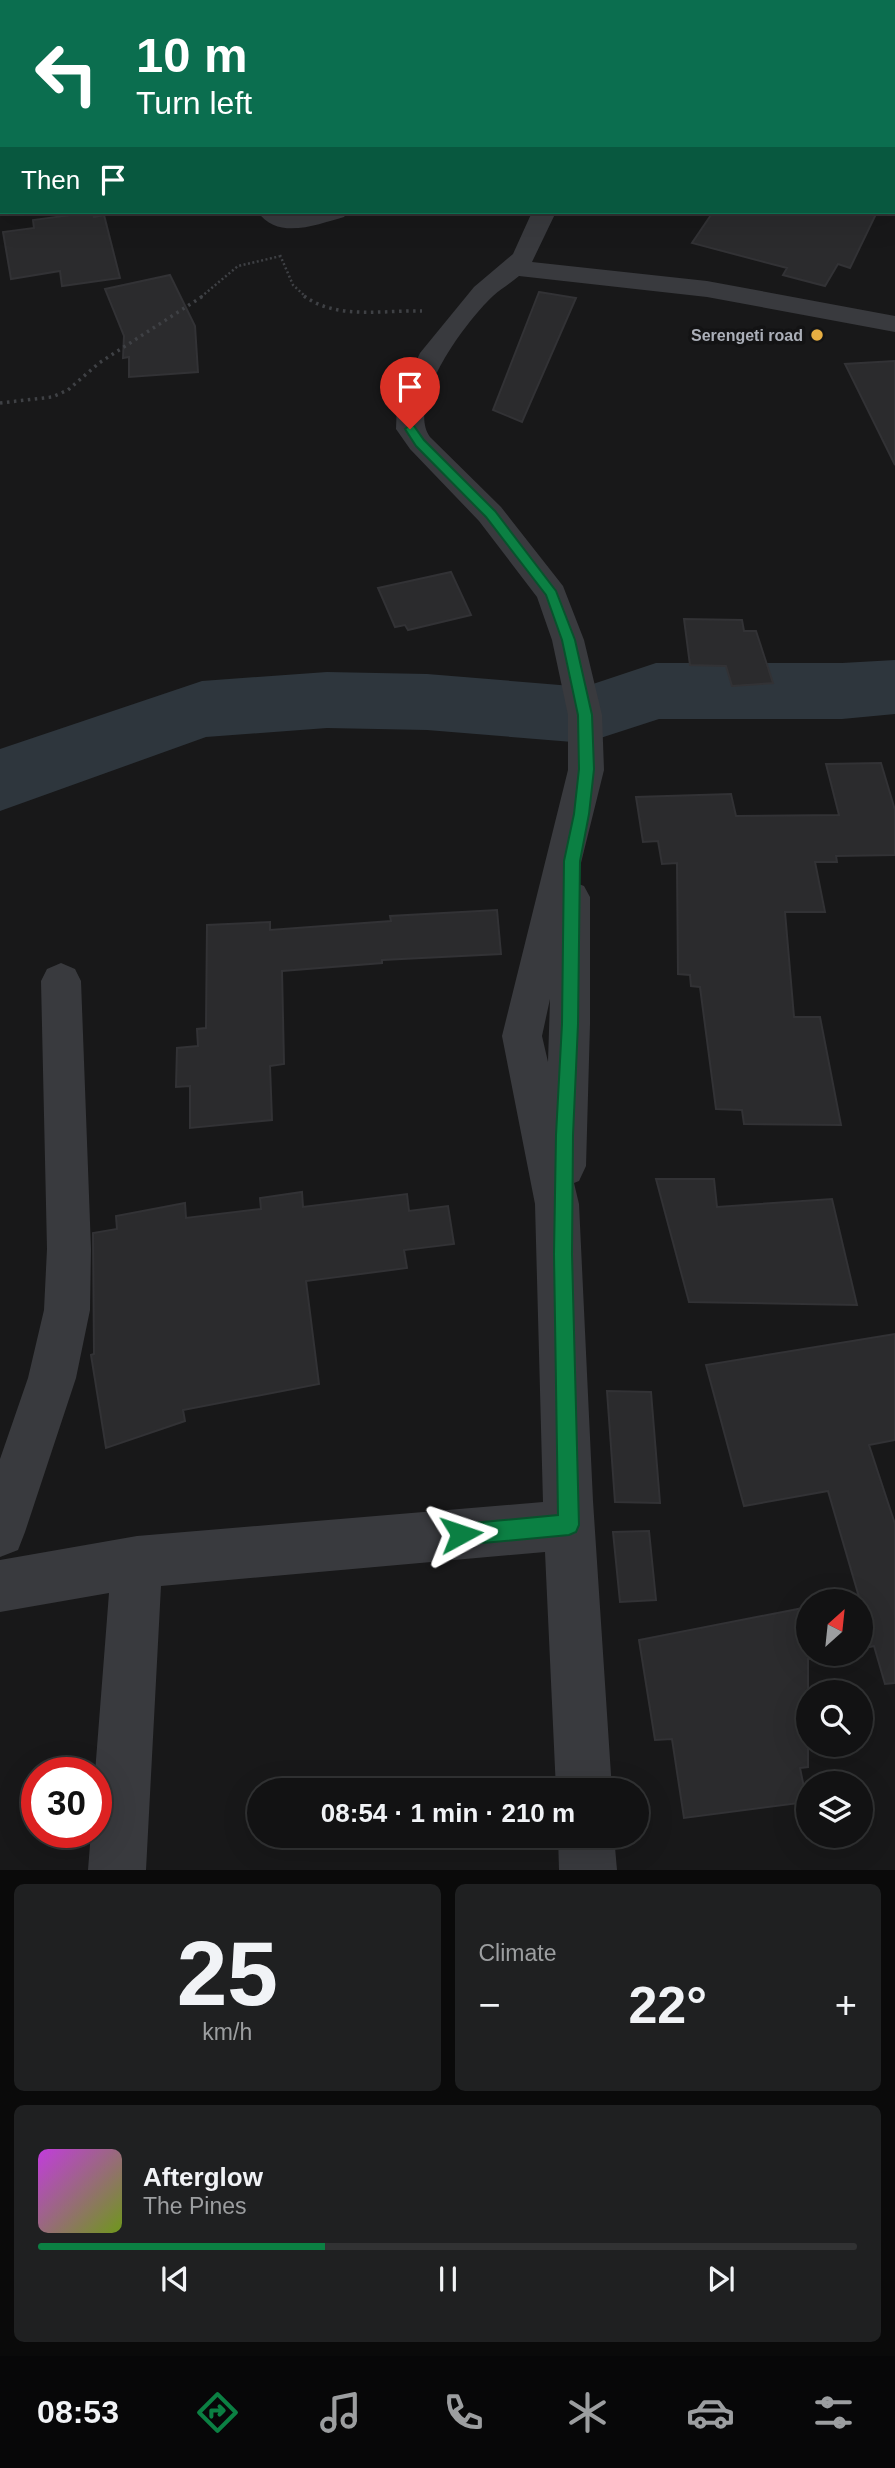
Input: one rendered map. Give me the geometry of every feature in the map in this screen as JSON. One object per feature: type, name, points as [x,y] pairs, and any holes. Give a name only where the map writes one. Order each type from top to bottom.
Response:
[{"type":"street","points":[[273,215],[295,223],[329,214]]},
{"type":"street","points":[[543,214],[524,256],[514,268],[483,292],[433,353],[411,403],[410,429],[420,443],[490,514],[552,594],[568,640],[585,715],[586,769],[582,814],[572,861],[563,1254],[569,1525],[583,1778]]},
{"type":"street","points":[[514,268],[707,289],[895,324]]},
{"type":"street","points":[[0,1532],[52,1378],[67,1310],[69,1249],[61,981]]},
{"type":"street","points":[[0,1586],[137,1562],[569,1525]]},
{"type":"street","points":[[117,1870],[137,1562]]},
{"type":"street","points":[[587,1848],[588,1870]]},
{"type":"path","points":[[273,215],[272,236],[288,275],[300,293],[315,303],[334,309],[363,311],[465,313]]},
{"type":"path","points":[[0,403],[52,397],[68,390],[99,363],[199,299],[238,266],[281,256]]},
{"type":"building","points":[[78,214],[93,214],[94,217],[104,215],[120,278],[62,286],[60,271],[11,279],[3,232],[34,228],[33,220]]},
{"type":"building","points":[[712,214],[876,214],[850,268],[838,264],[825,286],[783,275],[787,268],[692,243]]},
{"type":"building","points":[[170,275],[195,326],[198,372],[129,377],[129,357],[123,358],[124,336],[105,289]]},
{"type":"building","points":[[539,292],[576,298],[522,422],[493,410]]},
{"type":"building","points":[[895,361],[895,465],[845,364]]},
{"type":"building","points":[[451,572],[471,615],[408,630],[405,625],[395,627],[378,588]]},
{"type":"building","points":[[684,619],[742,620],[744,631],[756,631],[773,683],[732,686],[726,666],[690,665]]},
{"type":"building","points":[[881,763],[895,810],[895,855],[836,856],[837,862],[815,862],[825,912],[785,912],[794,1017],[820,1017],[841,1125],[744,1124],[742,1110],[716,1109],[700,987],[691,986],[690,975],[678,974],[677,863],[662,864],[658,841],[643,842],[636,797],[731,794],[736,816],[839,815],[826,764]]},
{"type":"building","points":[[497,910],[501,954],[382,960],[382,963],[282,971],[284,1064],[270,1066],[272,1120],[190,1128],[190,1086],[176,1087],[177,1048],[198,1046],[197,1029],[206,1028],[207,925],[270,922],[270,930],[391,921],[390,916]]},
{"type":"building","points":[[656,1179],[714,1179],[717,1207],[832,1199],[857,1305],[689,1302]]},
{"type":"building","points":[[302,1192],[303,1207],[407,1194],[409,1211],[448,1206],[454,1244],[404,1250],[407,1268],[306,1281],[319,1384],[183,1410],[185,1421],[106,1448],[91,1355],[94,1354],[93,1233],[117,1229],[116,1216],[185,1203],[186,1218],[261,1209],[260,1198]]},
{"type":"building","points":[[895,1334],[895,1440],[869,1445],[895,1524],[895,1683],[885,1684],[873,1646],[873,1589],[857,1589],[828,1491],[744,1506],[706,1365]]},
{"type":"building","points":[[607,1391],[651,1392],[660,1503],[615,1502]]},
{"type":"building","points":[[649,1531],[656,1600],[620,1602],[613,1532]]},
{"type":"building","points":[[796,1609],[796,1666],[808,1666],[808,1680],[796,1680],[796,1757],[808,1757],[808,1767],[796,1771],[796,1803],[684,1818],[672,1739],[655,1740],[639,1640]]},
{"type":"waterway","points":[[0,780],[202,709],[327,700],[427,702],[585,715],[656,691],[842,691],[895,687]]},
{"type":"place","name":"Serengeti road","points":[[817,335]]},
{"type":"route","points":[[410,429],[420,443],[490,514],[552,594],[568,640],[585,715],[586,769],[582,814],[572,861],[569,932],[570,1024],[564,1135],[563,1254],[569,1525],[461,1534]]}]
